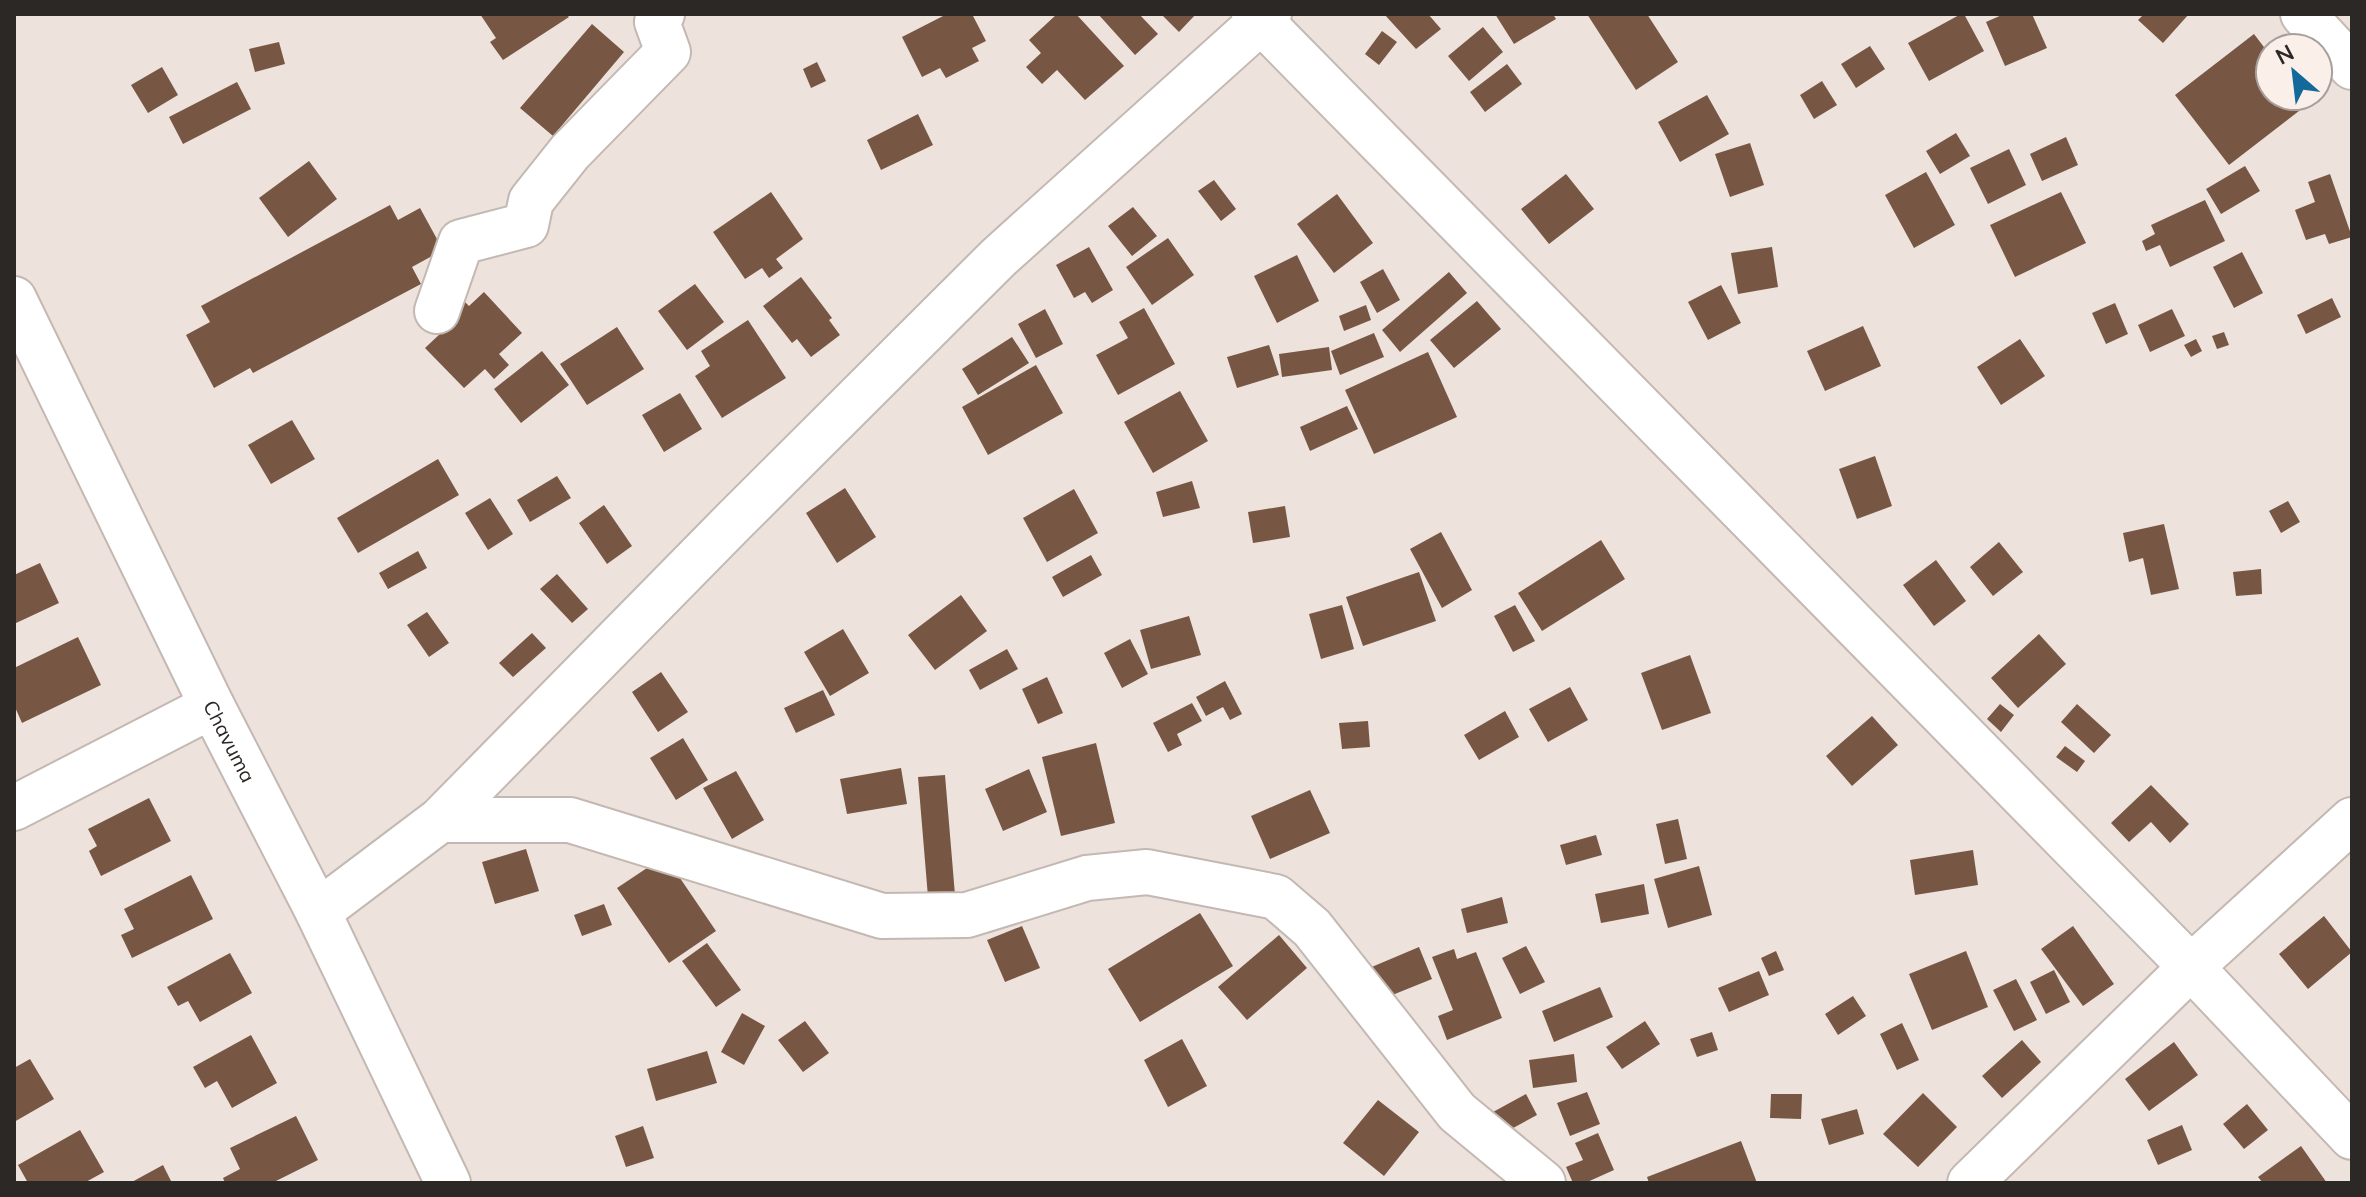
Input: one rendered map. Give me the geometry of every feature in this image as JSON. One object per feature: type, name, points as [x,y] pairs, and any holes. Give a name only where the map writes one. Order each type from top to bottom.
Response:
[{"type":"street","points":[[437,311],[461,242],[526,225],[531,201],[570,152],[668,52],[657,22],[662,14]]},
{"type":"street","points":[[2303,14],[2352,67]]},
{"type":"street","points":[[318,912],[440,820],[999,257],[1261,17],[2191,967],[2352,1137]]},
{"type":"street","name":"Chavuma","points":[[14,299],[212,706],[318,912],[448,1183]]},
{"type":"street","points":[[14,808],[212,706]]},
{"type":"street","points":[[440,820],[570,820],[882,916],[967,915],[1087,878],[1147,872],[1276,897],[1312,928],[1457,1112],[1543,1183]]},
{"type":"street","points":[[1970,1183],[2191,967],[2352,820]]},
{"type":"building","points":[[480,14],[566,14],[569,17],[503,60],[490,42],[496,38]]},
{"type":"building","points":[[947,14],[972,14],[986,41],[972,48],[979,61],[946,78],[940,68],[922,77],[902,37]]},
{"type":"building","points":[[1057,14],[1076,14],[1124,66],[1085,100],[1057,70],[1042,84],[1026,67],[1041,53],[1029,40]]},
{"type":"building","points":[[1098,14],[1139,14],[1158,34],[1135,55]]},
{"type":"building","points":[[1161,14],[1196,14],[1179,32]]},
{"type":"building","points":[[1384,14],[1428,14],[1441,29],[1416,49]]},
{"type":"building","points":[[1495,14],[1553,14],[1556,19],[1514,44]]},
{"type":"building","points":[[1587,14],[1647,14],[1678,62],[1636,90]]},
{"type":"building","points":[[1964,14],[1984,51],[1929,81],[1908,43]]},
{"type":"building","points":[[2004,14],[2032,14],[2047,48],[2005,66],[1986,22]]},
{"type":"building","points":[[2144,14],[2189,14],[2163,43],[2138,20]]},
{"type":"building","points":[[592,24],[624,52],[553,136],[520,108]]},
{"type":"building","points":[[1483,27],[1503,52],[1469,81],[1448,56]]},
{"type":"building","points":[[1382,31],[1397,42],[1379,65],[1365,54]]},
{"type":"building","points":[[2254,34],[2254,112],[2298,112],[2229,165],[2175,95]]},
{"type":"building","points":[[279,42],[285,64],[255,72],[249,49]]},
{"type":"building","points":[[1870,46],[1885,69],[1856,88],[1841,64]]},
{"type":"building","points":[[817,62],[826,81],[811,88],[803,69]]},
{"type":"building","points":[[1507,64],[1522,84],[1485,112],[1470,92]]},
{"type":"building","points":[[162,67],[178,95],[148,113],[131,85]]},
{"type":"building","points":[[1822,81],[1837,105],[1814,119],[1800,95]]},
{"type":"building","points":[[237,82],[251,109],[183,144],[169,117]]},
{"type":"building","points":[[1707,95],[1729,134],[1680,162],[1658,122]]},
{"type":"building","points":[[918,114],[933,145],[881,170],[867,140]]},
{"type":"building","points":[[1956,133],[1970,156],[1940,174],[1926,151]]},
{"type":"building","points":[[2066,137],[2078,165],[2042,181],[2030,154]]},
{"type":"building","points":[[1750,143],[1764,185],[1730,197],[1715,154]]},
{"type":"building","points":[[2009,149],[2026,185],[1988,204],[1970,168]]},
{"type":"building","points":[[309,161],[337,199],[288,237],[259,198]]},
{"type":"building","points":[[2245,166],[2260,191],[2221,214],[2206,189]]},
{"type":"building","points":[[1926,172],[1955,225],[1914,248],[1885,195]]},
{"type":"building","points":[[1566,174],[1594,209],[1549,244],[1521,209]]},
{"type":"building","points":[[2330,174],[2352,237],[2329,244],[2325,234],[2306,240],[2295,210],[2315,202],[2308,182]]},
{"type":"building","points":[[1214,180],[1236,209],[1221,221],[1198,191]]},
{"type":"building","points":[[771,192],[803,239],[776,259],[783,268],[769,278],[762,268],[745,279],[713,232]]},
{"type":"building","points":[[2061,192],[2086,243],[2015,277],[1990,225]]},
{"type":"building","points":[[1337,194],[1373,243],[1334,273],[1297,224]]},
{"type":"building","points":[[2205,200],[2225,241],[2170,267],[2160,245],[2146,251],[2142,241],[2155,234],[2151,225]]},
{"type":"building","points":[[390,205],[398,220],[420,208],[443,250],[412,267],[421,284],[253,373],[250,368],[214,388],[186,335],[210,322],[201,306]]},
{"type":"building","points":[[1133,207],[1157,236],[1132,256],[1108,226]]},
{"type":"building","points":[[1168,238],[1194,275],[1152,305],[1126,267]]},
{"type":"building","points":[[1089,247],[1113,290],[1092,303],[1085,292],[1074,298],[1056,265]]},
{"type":"building","points":[[1772,247],[1778,287],[1738,294],[1731,253]]},
{"type":"building","points":[[2242,252],[2263,293],[2234,308],[2213,267]]},
{"type":"building","points":[[1297,255],[1319,301],[1277,323],[1254,276]]},
{"type":"building","points":[[1383,269],[1400,300],[1377,313],[1360,282]]},
{"type":"building","points":[[1449,272],[1467,293],[1400,352],[1382,330]]},
{"type":"building","points":[[801,277],[832,318],[829,320],[840,335],[811,357],[797,339],[792,343],[763,306]]},
{"type":"building","points":[[695,284],[724,322],[687,350],[658,311]]},
{"type":"building","points":[[1721,285],[1741,323],[1708,340],[1688,302]]},
{"type":"building","points":[[484,292],[522,333],[499,354],[509,365],[494,379],[485,369],[464,388],[425,348],[442,332],[462,299],[469,306]]},
{"type":"building","points":[[2332,298],[2341,317],[2306,334],[2297,315]]},
{"type":"building","points":[[1477,301],[1501,329],[1454,368],[1430,340]]},
{"type":"building","points":[[2115,303],[2128,334],[2106,344],[2092,313]]},
{"type":"building","points":[[1366,305],[1371,320],[1344,331],[1339,316]]},
{"type":"building","points":[[1144,308],[1175,364],[1118,395],[1096,355],[1128,338],[1119,322]]},
{"type":"building","points":[[1045,309],[1063,344],[1036,358],[1018,324]]},
{"type":"building","points":[[2172,309],[2185,336],[2150,352],[2138,325]]},
{"type":"building","points":[[748,320],[786,378],[722,418],[695,376],[710,366],[701,351]]},
{"type":"building","points":[[1863,326],[1881,366],[1825,391],[1807,351]]},
{"type":"building","points":[[617,327],[644,369],[587,405],[560,364]]},
{"type":"building","points":[[2224,332],[2229,345],[2217,349],[2212,336]]},
{"type":"building","points":[[1374,333],[1384,357],[1340,375],[1331,351]]},
{"type":"building","points":[[1012,337],[1029,363],[978,395],[962,369]]},
{"type":"building","points":[[2020,339],[2045,376],[2001,405],[1977,367]]},
{"type":"building","points":[[2196,339],[2202,351],[2191,357],[2184,345]]},
{"type":"building","points":[[1269,345],[1279,375],[1237,388],[1227,357]]},
{"type":"building","points":[[1329,347],[1332,370],[1282,377],[1279,354]]},
{"type":"building","points":[[542,351],[569,385],[521,423],[494,389]]},
{"type":"building","points":[[1428,352],[1457,417],[1374,454],[1345,390]]},
{"type":"building","points":[[1036,365],[1063,413],[988,455],[962,407]]},
{"type":"building","points":[[1180,391],[1208,441],[1153,473],[1124,422]]},
{"type":"building","points":[[680,393],[702,429],[664,452],[642,415]]},
{"type":"building","points":[[1347,406],[1358,429],[1310,451],[1300,427]]},
{"type":"building","points":[[292,420],[315,459],[271,484],[248,445]]},
{"type":"building","points":[[1875,456],[1892,506],[1857,519],[1839,469]]},
{"type":"building","points":[[438,459],[459,495],[358,553],[337,518]]},
{"type":"building","points":[[557,476],[571,498],[530,522],[517,500]]},
{"type":"building","points":[[1192,481],[1200,508],[1163,517],[1156,492]]},
{"type":"building","points":[[845,488],[876,537],[837,563],[806,513]]},
{"type":"building","points":[[1074,489],[1098,533],[1047,562],[1023,518]]},
{"type":"building","points":[[490,498],[513,534],[488,550],[465,513]]},
{"type":"building","points":[[2288,501],[2300,522],[2281,533],[2269,511]]},
{"type":"building","points":[[604,505],[632,546],[607,564],[579,523]]},
{"type":"building","points":[[1285,506],[1290,537],[1253,543],[1248,512]]},
{"type":"building","points":[[2164,524],[2179,589],[2151,595],[2143,558],[2129,562],[2123,533]]},
{"type":"building","points":[[1441,532],[1472,590],[1442,608],[1410,549]]},
{"type":"building","points":[[1601,540],[1625,579],[1542,631],[1518,593]]},
{"type":"building","points":[[1999,542],[2023,572],[1993,596],[1970,567]]},
{"type":"building","points":[[418,551],[427,568],[388,589],[379,573]]},
{"type":"building","points":[[1091,555],[1102,575],[1063,597],[1052,577]]},
{"type":"building","points":[[1936,560],[1966,601],[1934,626],[1903,585]]},
{"type":"building","points":[[40,563],[59,603],[14,624],[14,575]]},
{"type":"building","points":[[2261,569],[2262,594],[2236,596],[2233,572]]},
{"type":"building","points":[[1419,572],[1436,621],[1363,646],[1346,597]]},
{"type":"building","points":[[557,574],[588,609],[572,623],[540,589]]},
{"type":"building","points":[[961,595],[987,631],[935,670],[908,635]]},
{"type":"building","points":[[1342,605],[1354,649],[1321,659],[1309,614]]},
{"type":"building","points":[[1515,605],[1535,641],[1513,652],[1494,616]]},
{"type":"building","points":[[427,612],[449,643],[429,657],[407,625]]},
{"type":"building","points":[[1189,616],[1201,655],[1151,669],[1140,630]]},
{"type":"building","points":[[843,629],[869,673],[830,696],[804,652]]},
{"type":"building","points":[[532,633],[546,648],[513,677],[499,663]]},
{"type":"building","points":[[2039,634],[2066,664],[2018,708],[1991,678]]},
{"type":"building","points":[[78,637],[101,685],[22,723],[14,705],[14,668]]},
{"type":"building","points":[[1130,639],[1148,674],[1122,688],[1104,653]]},
{"type":"building","points":[[1007,649],[1018,669],[980,690],[969,670]]},
{"type":"building","points":[[1690,655],[1711,713],[1662,730],[1641,673]]},
{"type":"building","points":[[661,672],[688,712],[658,732],[632,692]]},
{"type":"building","points":[[1047,677],[1063,713],[1038,724],[1022,689]]},
{"type":"building","points":[[1225,681],[1242,714],[1230,720],[1223,707],[1206,716],[1196,697]]},
{"type":"building","points":[[1570,687],[1588,720],[1548,742],[1529,709]]},
{"type":"building","points":[[823,690],[835,715],[796,733],[784,708]]},
{"type":"building","points":[[1192,703],[1202,721],[1177,734],[1182,745],[1168,752],[1153,723]]},
{"type":"building","points":[[2000,704],[2014,715],[2001,732],[1987,719]]},
{"type":"building","points":[[2077,704],[2111,735],[2094,753],[2061,722]]},
{"type":"building","points":[[1505,711],[1519,737],[1479,760],[1464,735]]},
{"type":"building","points":[[1872,716],[1898,745],[1852,786],[1826,756]]},
{"type":"building","points":[[1368,721],[1370,747],[1342,749],[1339,723]]},
{"type":"building","points":[[683,738],[708,780],[676,800],[650,758]]},
{"type":"building","points":[[1096,743],[1115,823],[1061,836],[1042,757]]},
{"type":"building","points":[[2065,746],[2085,761],[2077,772],[2056,757]]},
{"type":"building","points":[[901,768],[907,804],[847,814],[840,779]]},
{"type":"building","points":[[1029,769],[1047,812],[1003,831],[985,789]]},
{"type":"building","points":[[736,771],[764,820],[732,839],[703,788]]},
{"type":"building","points":[[945,775],[955,895],[928,897],[918,777]]},
{"type":"building","points":[[2151,785],[2189,824],[2170,843],[2151,822],[2129,842],[2111,823]]},
{"type":"building","points":[[1310,790],[1330,833],[1270,859],[1251,816]]},
{"type":"building","points":[[149,798],[171,841],[101,876],[89,851],[97,846],[88,829]]},
{"type":"building","points":[[1678,819],[1687,859],[1665,864],[1656,824]]},
{"type":"building","points":[[1596,835],[1602,855],[1566,865],[1560,845]]},
{"type":"building","points":[[526,849],[539,891],[495,904],[482,862]]},
{"type":"building","points":[[1973,850],[1978,885],[1915,895],[1910,860]]},
{"type":"building","points":[[665,856],[716,931],[669,963],[617,888]]},
{"type":"building","points":[[1699,866],[1712,915],[1668,928],[1654,879]]},
{"type":"building","points":[[191,875],[213,919],[132,958],[121,935],[134,929],[124,909]]},
{"type":"building","points":[[1644,884],[1649,914],[1601,923],[1595,894]]},
{"type":"building","points":[[1502,897],[1508,923],[1467,933],[1461,909]]},
{"type":"building","points":[[604,904],[612,925],[582,936],[574,915]]},
{"type":"building","points":[[1200,913],[1233,966],[1140,1022],[1108,969]]},
{"type":"building","points":[[2324,916],[2352,952],[2308,989],[2279,954]]},
{"type":"building","points":[[1022,926],[1040,968],[1005,982],[987,940]]},
{"type":"building","points":[[2073,926],[2114,984],[2083,1006],[2041,949]]},
{"type":"building","points":[[1279,935],[1307,968],[1247,1020],[1218,987]]},
{"type":"building","points":[[707,943],[741,990],[716,1007],[682,961]]},
{"type":"building","points":[[1526,946],[1545,982],[1520,994],[1502,958]]},
{"type":"building","points":[[1419,947],[1432,979],[1380,1000],[1367,969]]},
{"type":"building","points":[[1454,949],[1457,959],[1476,952],[1502,1018],[1447,1040],[1438,1016],[1453,1010],[1432,957]]},
{"type":"building","points":[[1776,951],[1784,970],[1769,976],[1761,958]]},
{"type":"building","points":[[1966,951],[1988,1007],[1932,1030],[1909,974]]},
{"type":"building","points":[[230,953],[252,993],[200,1022],[188,1001],[178,1006],[167,987]]},
{"type":"building","points":[[2054,970],[2070,1002],[2046,1014],[2030,982]]},
{"type":"building","points":[[1759,971],[1769,995],[1729,1012],[1718,988]]},
{"type":"building","points":[[2016,979],[2037,1020],[2014,1031],[1993,990]]},
{"type":"building","points":[[1600,987],[1613,1017],[1554,1042],[1542,1011]]},
{"type":"building","points":[[1853,996],[1866,1016],[1838,1035],[1825,1014]]},
{"type":"building","points":[[742,1013],[765,1026],[744,1065],[721,1052]]},
{"type":"building","points":[[805,1021],[829,1053],[803,1072],[778,1040]]},
{"type":"building","points":[[1645,1021],[1660,1044],[1622,1069],[1606,1047]]},
{"type":"building","points":[[1902,1023],[1919,1060],[1897,1070],[1880,1034]]},
{"type":"building","points":[[1712,1032],[1718,1050],[1697,1057],[1690,1039]]},
{"type":"building","points":[[251,1035],[277,1083],[232,1108],[217,1081],[205,1088],[193,1067]]},
{"type":"building","points":[[1182,1039],[1207,1086],[1168,1107],[1144,1060]]},
{"type":"building","points":[[2022,1040],[2041,1062],[2002,1098],[1982,1076]]},
{"type":"building","points":[[2174,1042],[2198,1075],[2149,1111],[2125,1079]]},
{"type":"building","points":[[707,1051],[717,1083],[656,1101],[647,1069]]},
{"type":"building","points":[[1574,1054],[1577,1082],[1533,1088],[1529,1060]]},
{"type":"building","points":[[30,1059],[54,1099],[14,1122],[14,1068]]},
{"type":"building","points":[[1587,1092],[1600,1124],[1570,1136],[1557,1103]]},
{"type":"building","points":[[1923,1093],[1957,1127],[1918,1167],[1883,1134]]},
{"type":"building","points":[[1526,1094],[1537,1115],[1504,1133],[1493,1112]]},
{"type":"building","points":[[1771,1094],[1802,1094],[1801,1119],[1770,1118]]},
{"type":"building","points":[[1378,1100],[1419,1132],[1384,1176],[1343,1143]]},
{"type":"building","points":[[2247,1104],[2268,1130],[2244,1149],[2223,1124]]},
{"type":"building","points":[[1857,1109],[1864,1134],[1829,1145],[1821,1119]]},
{"type":"building","points":[[296,1116],[318,1160],[272,1183],[225,1183],[223,1178],[240,1169],[230,1148]]},
{"type":"building","points":[[2182,1125],[2192,1150],[2158,1165],[2147,1140]]},
{"type":"building","points":[[643,1126],[654,1158],[626,1167],[615,1136]]},
{"type":"building","points":[[80,1130],[104,1172],[84,1183],[28,1183],[18,1165]]},
{"type":"building","points":[[1598,1133],[1614,1170],[1585,1183],[1573,1183],[1566,1167],[1583,1160],[1575,1143]]},
{"type":"building","points":[[1741,1141],[1757,1183],[1649,1183],[1647,1177]]},
{"type":"building","points":[[2301,1146],[2327,1183],[2263,1183],[2258,1177]]},
{"type":"building","points":[[163,1165],[172,1183],[130,1183]]}]
